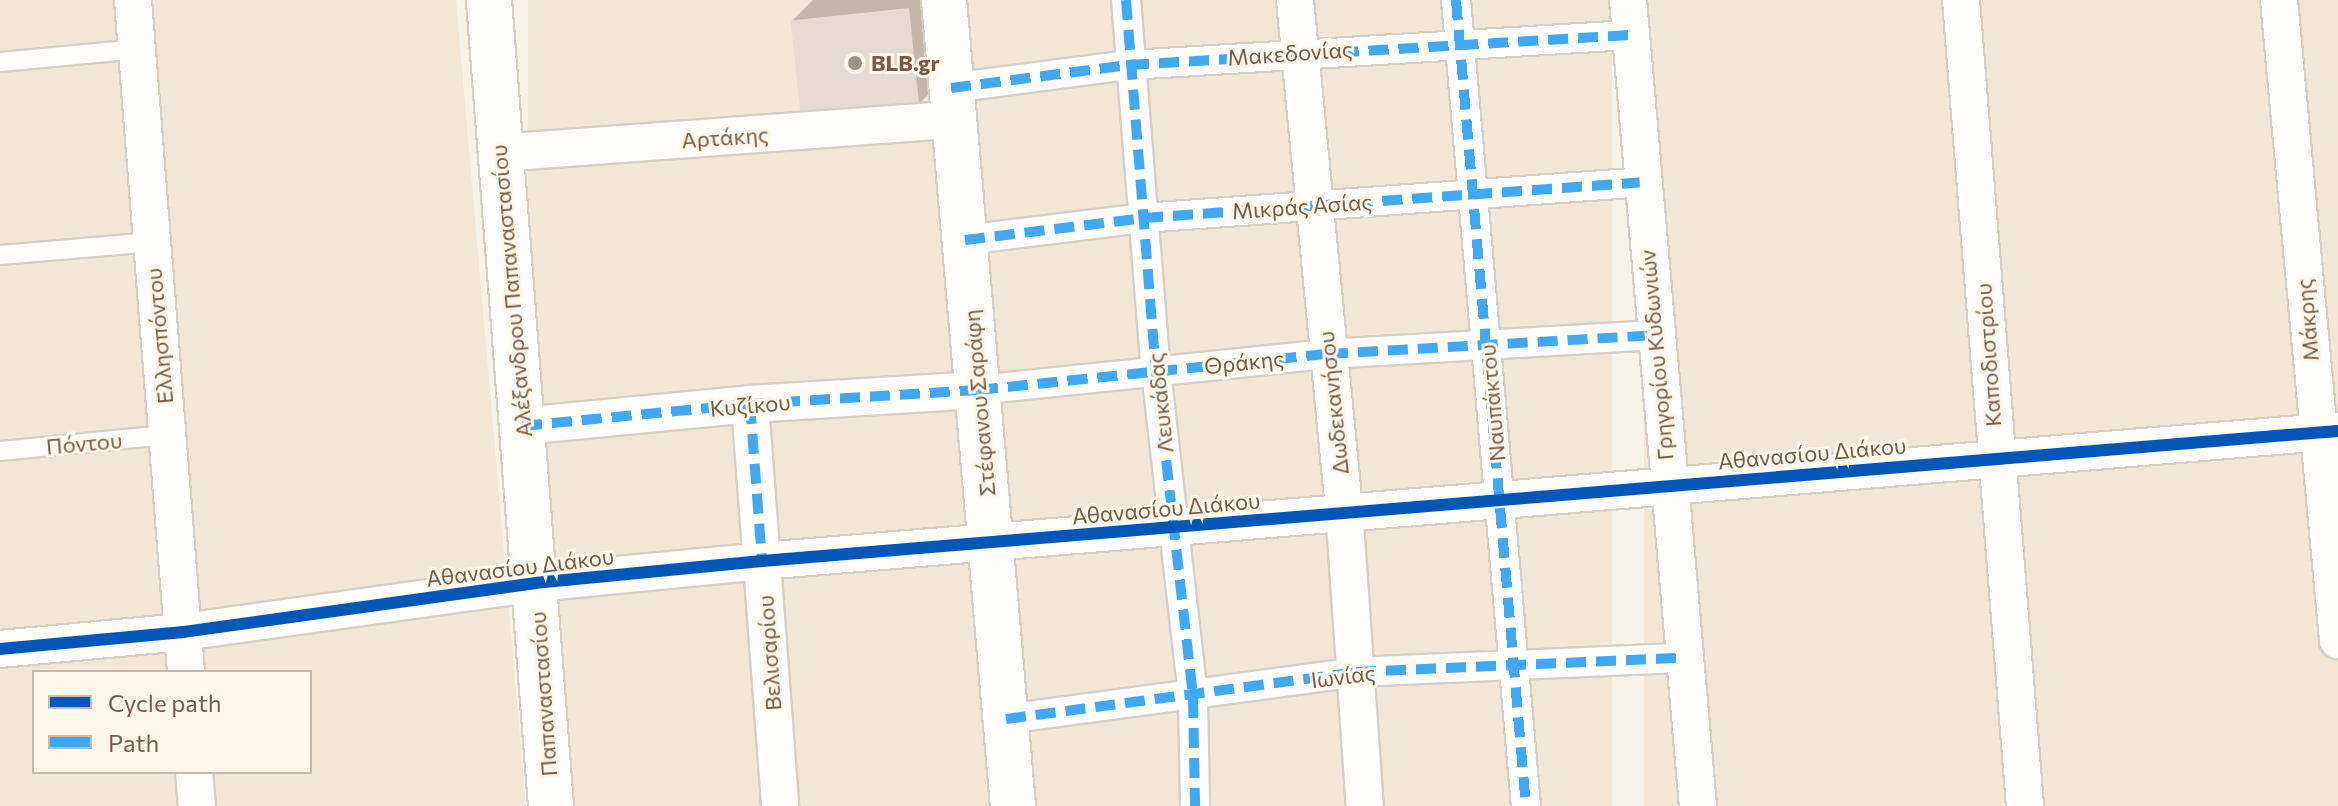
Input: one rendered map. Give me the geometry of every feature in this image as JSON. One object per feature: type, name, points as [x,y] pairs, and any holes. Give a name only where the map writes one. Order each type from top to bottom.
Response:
[{"type":"street","name":"Ελλησπόντου","points":[[133,0],[186,670]]},
{"type":"street","name":"Αλέξανδρου Παπαναστασίου","points":[[489,0],[534,583]]},
{"type":"street","name":"Στέφανου Σαράφη","points":[[944,0],[1013,806]]},
{"type":"street","name":"Λευκάδας","points":[[1126,0],[1156,371],[1193,698],[1195,806]]},
{"type":"street","name":"Δωδεκανήσου","points":[[1295,0],[1344,509],[1365,806]]},
{"type":"street","name":"Ναυπάκτου","points":[[1456,0],[1500,498],[1510,664],[1526,806]]},
{"type":"street","name":"Καποδιστρίου","points":[[1961,0],[2025,806]]},
{"type":"street","name":"Μάκρης","points":[[2279,0],[2327,432],[2338,640]]},
{"type":"street","name":"Μακεδονίας","points":[[951,104],[1129,65],[1460,43],[1629,18]]},
{"type":"street","name":"Γρηγορίου Κυδωνιών","points":[[1629,18],[1640,182],[1698,806]]},
{"type":"street","name":"Αρτάκης","points":[[499,153],[951,104]]},
{"type":"street","name":"Μικράς Ασίας","points":[[965,240],[1143,218],[1640,182]]},
{"type":"street","name":"Θράκης","points":[[978,390],[1328,354],[1655,335]]},
{"type":"street","name":"Κυζίκου","points":[[522,426],[750,404],[978,390]]},
{"type":"street","name":"Βελισαρίου","points":[[750,404],[780,806]]},
{"type":"street","name":"Αθανασίου Διάκου","points":[[0,649],[183,632],[534,583],[762,561],[1175,530],[1344,509],[2327,432]]},
{"type":"street","name":"Παπαναστασίου","points":[[534,583],[551,806]]},
{"type":"street","name":"Ιωνίας","points":[[1006,719],[1193,698],[1356,672],[1682,658]]},
{"type":"street","points":[[194,774],[197,806]]},
{"type":"lane","points":[[0,62],[137,49]]},
{"type":"lane","points":[[0,255],[152,242]]},
{"type":"lane","name":"Πόντου","points":[[0,451],[167,435]]},
{"type":"shaded area","points":[[0,0],[456,0],[526,806],[0,806]]},
{"type":"shaded area","points":[[528,0],[1612,0],[1612,806],[528,806]]},
{"type":"shaded area","points":[[1644,0],[2338,0],[2338,806],[1644,806]]},
{"type":"building","name":"BLB.gr","points":[[909,8],[919,107],[801,120],[791,20]]},
{"type":"marked path","points":[[1126,0],[1156,371],[1193,698],[1195,806]]},
{"type":"marked path","points":[[1456,0],[1526,806]]},
{"type":"marked path","points":[[951,88],[1129,65],[1630,35]]},
{"type":"marked path","points":[[965,240],[1143,218],[1640,182]]},
{"type":"marked path","points":[[522,426],[750,404],[978,390],[1328,354],[1655,335]]},
{"type":"marked path","points":[[750,404],[762,561]]},
{"type":"marked path","points":[[1006,719],[1356,672],[1682,658]]},
{"type":"cycle path","points":[[0,649],[183,632],[534,583],[762,561],[2338,431]]},
{"type":"place","name":"BLB.gr","points":[[855,63]]}]
